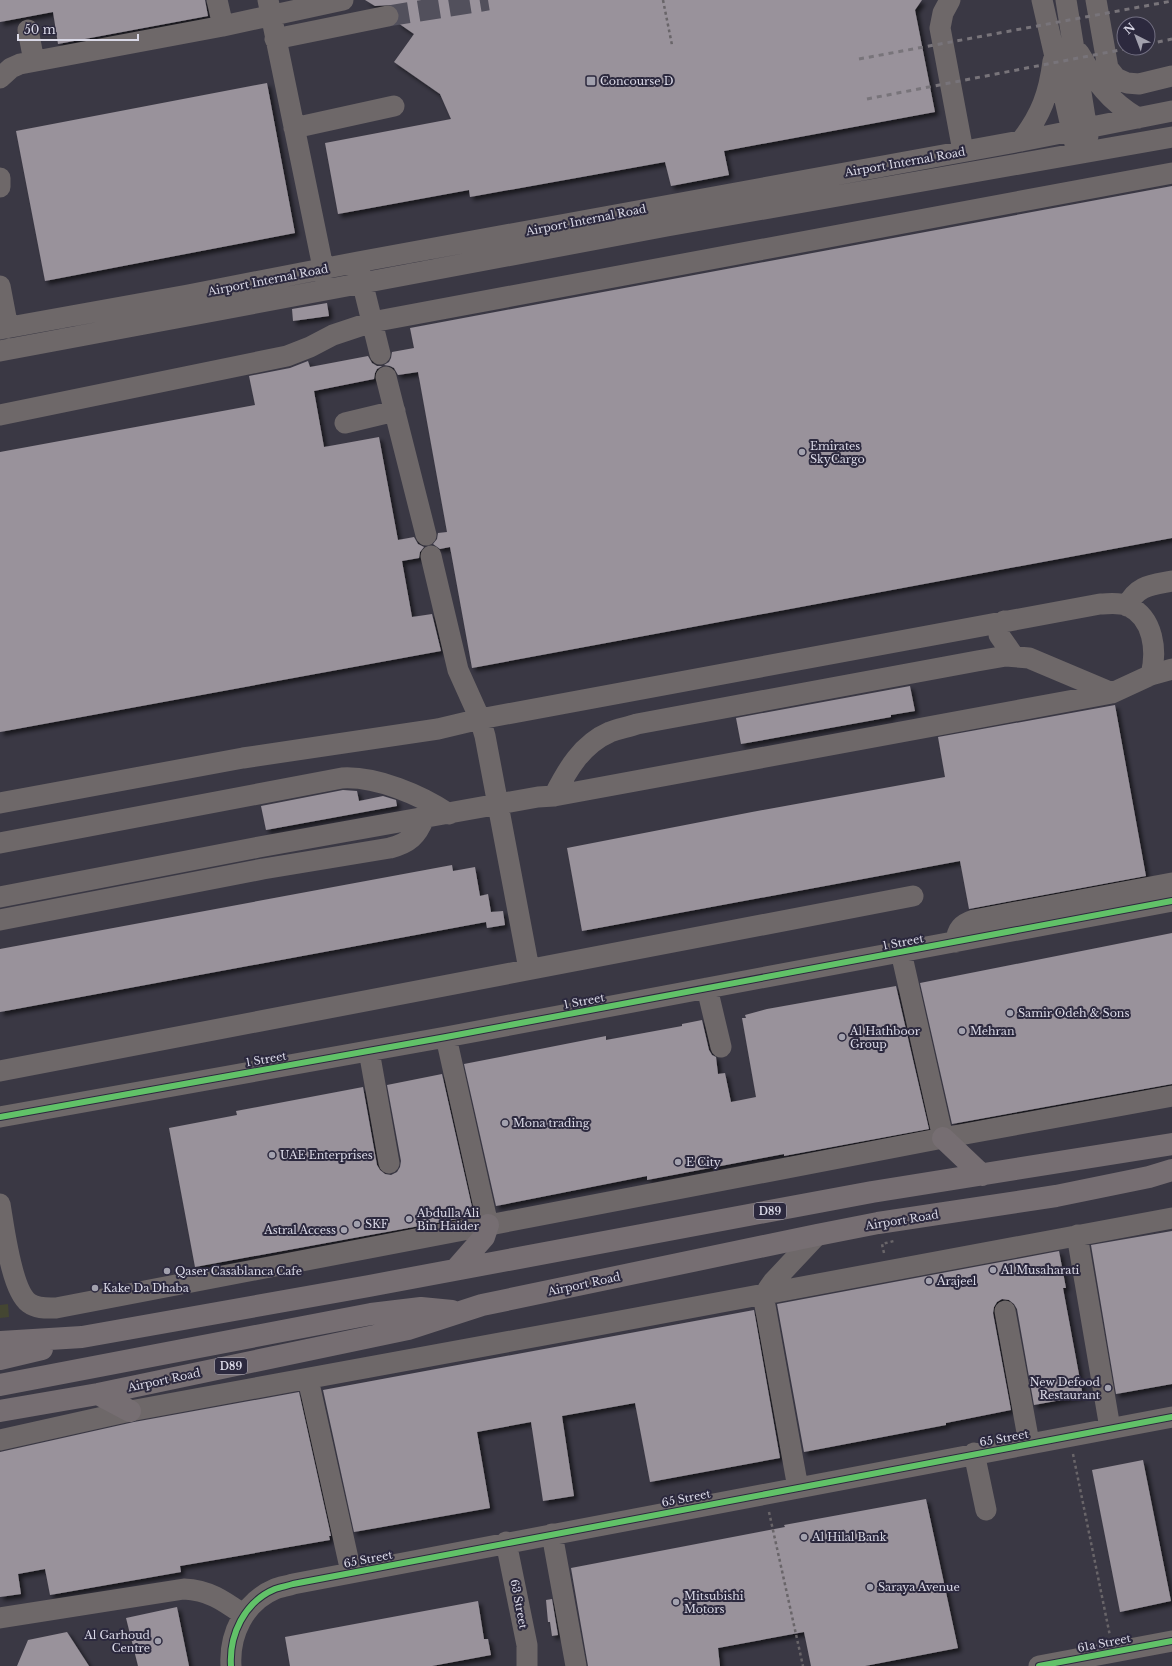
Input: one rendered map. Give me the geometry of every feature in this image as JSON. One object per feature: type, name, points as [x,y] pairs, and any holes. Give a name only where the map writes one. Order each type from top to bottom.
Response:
[{"type":"highway","points":[[943,1138],[982,1175]]},
{"type":"highway","name":"D89","points":[[0,1342],[82,1337],[872,1192],[1172,1144]]},
{"type":"highway","name":"Airport Road","points":[[0,1411],[98,1394],[408,1329],[461,1312],[506,1300],[818,1235],[878,1223],[1071,1193],[1135,1180],[1172,1170]]},
{"type":"highway","points":[[456,1269],[484,1237],[488,1225]]},
{"type":"highway","points":[[0,1385],[394,1311],[421,1308],[461,1312]]},
{"type":"highway","points":[[0,1359],[24,1354],[82,1337]]},
{"type":"highway","points":[[98,1394],[130,1411]]},
{"type":"street","points":[[217,0],[223,26]]},
{"type":"street","points":[[1,70],[20,64],[223,26],[269,8],[343,0]]},
{"type":"street","points":[[950,0],[943,13],[940,28],[963,151]]},
{"type":"street","points":[[1042,0],[1064,47],[1095,80],[1104,92],[1116,103],[1138,118]]},
{"type":"street","points":[[1066,0],[1064,47],[1084,154]]},
{"type":"street","points":[[1096,0],[1108,68],[1116,78],[1127,83],[1139,84],[1172,76]]},
{"type":"street","points":[[269,8],[327,289]]},
{"type":"street","points":[[275,38],[388,16]]},
{"type":"street","points":[[28,30],[34,62]]},
{"type":"street","points":[[1020,141],[1039,115],[1064,47]]},
{"type":"street","points":[[294,128],[394,106]]},
{"type":"street","name":"Airport Internal Road","points":[[4,328],[188,295],[323,268],[1080,130],[1172,111]]},
{"type":"street","points":[[0,350],[667,226],[1084,154],[1172,137]]},
{"type":"street","points":[[0,415],[287,356],[310,347],[333,335],[372,322],[1172,173]]},
{"type":"street","points":[[0,178],[0,187]]},
{"type":"street","points":[[358,262],[380,354]]},
{"type":"street","points":[[0,288],[4,328]]},
{"type":"street","points":[[386,377],[426,535]]},
{"type":"street","points":[[345,423],[395,411]]},
{"type":"street","points":[[431,556],[458,670],[480,719],[485,736],[529,969]]},
{"type":"street","points":[[1127,606],[1134,594],[1146,586],[1171,586]]},
{"type":"street","points":[[0,803],[243,758],[438,729],[480,719],[1100,604],[1115,603],[1127,606],[1137,612],[1145,622],[1155,647],[1155,661],[1151,675]]},
{"type":"street","points":[[1004,621],[999,627],[998,635],[1013,656]]},
{"type":"street","points":[[554,796],[566,771],[585,749],[609,733],[637,724],[1013,656],[1039,661],[1112,693]]},
{"type":"street","points":[[0,897],[259,847],[498,804],[554,796],[1112,693],[1151,675],[1172,669]]},
{"type":"street","points":[[0,842],[342,778],[359,778],[374,781],[420,797],[449,814]]},
{"type":"street","points":[[0,920],[263,869],[390,848],[402,845],[412,838],[420,829],[424,818]]},
{"type":"street","points":[[956,942],[956,934],[960,927],[974,920],[1172,883]]},
{"type":"street","points":[[0,1071],[913,896]]},
{"type":"street","name":"1 Street","points":[[9,1115],[446,1037],[1172,901]]},
{"type":"street","points":[[901,952],[943,1138]]},
{"type":"street","points":[[707,988],[721,1047]]},
{"type":"street","points":[[446,1037],[488,1225]]},
{"type":"street","points":[[368,1051],[389,1163]]},
{"type":"street","points":[[0,1204],[4,1247],[20,1294],[29,1304],[42,1309],[72,1305],[943,1138],[1172,1096]]},
{"type":"street","points":[[0,1128],[9,1115]]},
{"type":"street","points":[[0,1440],[130,1411],[1172,1218]]},
{"type":"street","points":[[798,1488],[764,1306],[766,1294],[773,1282],[818,1235]]},
{"type":"street","points":[[1076,1235],[1110,1428]]},
{"type":"street","points":[[1005,1311],[1029,1443]]},
{"type":"street","points":[[308,1378],[351,1572]]},
{"type":"street","name":"65 Street","points":[[232,1666],[232,1644],[236,1629],[244,1615],[257,1600],[274,1590],[293,1584],[506,1542],[1172,1417]]},
{"type":"street","points":[[974,1454],[986,1510]]},
{"type":"street","points":[[552,1534],[576,1666]]},
{"type":"street","name":"63 Street","points":[[506,1542],[527,1645],[527,1666]]},
{"type":"street","points":[[5,1621],[184,1589],[208,1592],[244,1615]]},
{"type":"street","name":"61a Street","points":[[1039,1666],[1172,1641]]},
{"type":"path","points":[[663,0],[672,45]]},
{"type":"path","points":[[1070,1436],[1113,1652]]},
{"type":"path","points":[[765,1494],[803,1666]]},
{"type":"green space","points":[[8,1304],[9,1317],[0,1318],[0,1305]]},
{"type":"building","points":[[0,0],[205,0],[208,16],[58,44],[53,12],[0,22]]},
{"type":"building","name":"Concourse D","points":[[365,0],[922,0],[915,10],[935,112],[724,151],[729,175],[671,186],[665,162],[470,197],[469,190],[338,214],[325,143],[451,119],[440,94],[394,62],[414,34],[398,23],[400,14],[397,8],[391,5],[375,6]]},
{"type":"building","points":[[267,83],[295,233],[45,281],[16,131]]},
{"type":"building","name":"Emirates SkyCargo","points":[[1172,186],[1172,538],[472,668],[450,547],[440,549],[433,544],[437,539],[438,533],[447,532],[418,372],[398,375],[394,368],[384,365],[389,362],[392,352],[414,348],[410,328]]},
{"type":"building","points":[[327,303],[329,316],[293,321],[292,309]]},
{"type":"building","points":[[368,356],[372,363],[377,366],[382,366],[377,369],[374,379],[314,391],[324,447],[379,437],[398,540],[414,537],[418,544],[424,547],[420,552],[419,558],[402,561],[412,617],[432,614],[441,651],[0,732],[0,452],[255,405],[249,376],[290,368],[308,361],[310,367]]},
{"type":"building","points":[[910,686],[915,711],[891,715],[891,717],[741,744],[736,718]]},
{"type":"building","points":[[1115,705],[1146,876],[969,909],[960,861],[582,931],[567,848],[752,812],[945,777],[938,737]]},
{"type":"building","points":[[343,790],[357,791],[359,801],[383,796],[396,800],[397,806],[266,830],[261,806]]},
{"type":"building","points":[[452,865],[453,871],[475,867],[480,896],[488,894],[491,912],[503,911],[505,925],[487,928],[486,922],[0,1012],[0,949]]},
{"type":"building","points":[[1172,933],[1172,1084],[952,1124],[920,983]]},
{"type":"building","points":[[896,986],[929,1129],[784,1156],[784,1154],[647,1180],[647,1176],[496,1206],[464,1064],[606,1036],[606,1040],[682,1026],[682,1024],[702,1020],[709,1050],[712,1055],[716,1057],[718,1074],[725,1073],[731,1102],[756,1097],[742,1018],[746,1018],[745,1015],[767,1009]]},
{"type":"building","points":[[442,1074],[474,1216],[195,1267],[169,1128],[237,1115],[236,1111],[363,1087],[377,1165],[385,1174],[391,1175],[397,1172],[401,1161],[387,1085]]},
{"type":"building","points":[[1172,1231],[1172,1384],[1116,1394],[1091,1245]]},
{"type":"building","points":[[1059,1251],[1066,1288],[1063,1288],[1083,1396],[1034,1405],[1017,1309],[1009,1300],[1002,1299],[997,1302],[993,1313],[1011,1410],[946,1423],[946,1425],[804,1452],[777,1304]]},
{"type":"building","points":[[754,1310],[780,1458],[650,1482],[635,1403],[562,1416],[574,1496],[543,1501],[531,1422],[477,1432],[490,1508],[354,1532],[323,1390]]},
{"type":"building","points":[[299,1392],[331,1536],[329,1536],[330,1540],[180,1566],[181,1572],[50,1595],[45,1569],[18,1574],[21,1594],[0,1597],[0,1452],[134,1422]]},
{"type":"building","points":[[1143,1460],[1171,1601],[1120,1612],[1092,1470]]},
{"type":"building","points":[[926,1499],[958,1648],[865,1666],[811,1666],[804,1632],[718,1648],[720,1666],[588,1666],[571,1568],[785,1527],[784,1525]]},
{"type":"building","points":[[552,1599],[558,1635],[552,1636],[550,1622],[548,1622],[546,1600]]},
{"type":"building","points":[[478,1601],[484,1639],[488,1639],[491,1655],[432,1666],[290,1666],[285,1637]]},
{"type":"building","name":"Al Garhoud Centre","points":[[177,1607],[189,1666],[138,1666],[126,1618]]},
{"type":"building","name":"Al Garhoud Centre","points":[[67,1632],[89,1666],[17,1666],[28,1640]]},
{"type":"tunnel","points":[[388,16],[488,0]]},
{"type":"railway","points":[[859,59],[1172,1]]},
{"type":"railway","points":[[1156,42],[1172,39]]},
{"type":"railway","points":[[867,99],[1116,51]]},
{"type":"cycle path","points":[[0,1117],[446,1037],[1172,901]]},
{"type":"cycle path","points":[[231,1666],[231,1654],[236,1631],[247,1611],[264,1595],[275,1589],[293,1584],[1172,1417]]},
{"type":"cycle path","points":[[1039,1666],[1172,1641]]},
{"type":"place","name":"Concourse D","points":[[591,81]]},
{"type":"place","name":"Emirates SkyCargo","points":[[802,452]]},
{"type":"place","name":"Samir Odeh & Sons","points":[[1010,1013]]},
{"type":"place","name":"Mehran","points":[[962,1031]]},
{"type":"place","name":"Al Hathboor Group","points":[[842,1037]]},
{"type":"place","name":"Mona trading","points":[[505,1123]]},
{"type":"place","name":"UAE Enterprises","points":[[272,1155]]},
{"type":"place","name":"E City","points":[[678,1162]]},
{"type":"place","name":"Abdulla Ali Bin Haider","points":[[409,1219]]},
{"type":"place","name":"SKF","points":[[357,1224]]},
{"type":"place","name":"Astral Access","points":[[344,1230]]},
{"type":"place","name":"Al Musaharati","points":[[993,1270]]},
{"type":"place","name":"Qaser Casablanca Cafe","points":[[167,1271]]},
{"type":"place","name":"Arajeel","points":[[929,1281]]},
{"type":"place","name":"Kake Da Dhaba","points":[[95,1288]]},
{"type":"place","name":"New Defood Restaurant","points":[[1108,1388]]},
{"type":"place","name":"Al Hilal Bank","points":[[804,1537]]},
{"type":"place","name":"Saraya Avenue","points":[[870,1587]]},
{"type":"place","name":"Mitsubishi Motors","points":[[676,1602]]},
{"type":"place","name":"Al Garhoud Centre","points":[[158,1641]]}]
